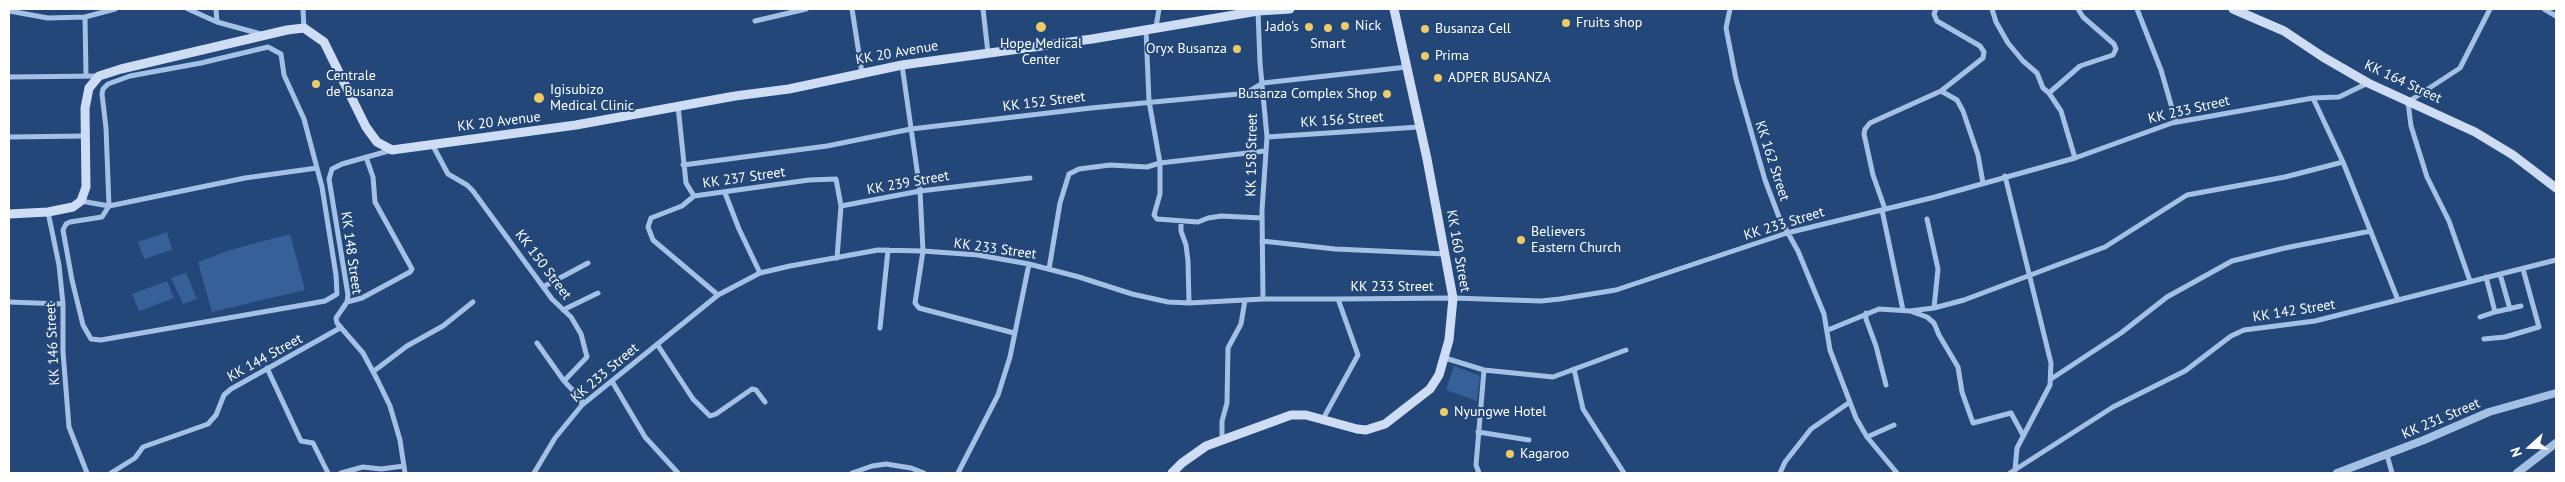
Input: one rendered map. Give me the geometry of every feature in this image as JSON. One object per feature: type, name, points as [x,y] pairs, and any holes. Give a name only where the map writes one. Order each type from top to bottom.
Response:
[{"type":"main road","name":"KK 20 Avenue","points":[[392,150],[576,125],[678,106],[789,89],[902,65],[1258,12],[1290,9]]},
{"type":"main road","name":"KK 160 Street","points":[[1172,473],[1192,455],[1222,440],[1291,415],[1298,414],[1357,430],[1366,430],[1385,424],[1430,389],[1445,358],[1452,322],[1453,298],[1420,127],[1394,9]]},
{"type":"main road","name":"KK 164 Street","points":[[2233,9],[2284,31],[2323,58],[2368,83],[2408,102],[2445,116],[2475,132],[2513,155],[2556,188]]},
{"type":"main road","points":[[9,214],[48,212],[73,207],[81,201],[86,187],[85,136],[87,93],[92,83],[99,76],[264,35],[304,28],[324,42],[366,127],[378,142],[392,150]]},
{"type":"street","points":[[9,11],[48,18],[85,17],[115,9]]},
{"type":"street","points":[[188,9],[217,22],[264,35]]},
{"type":"street","points":[[216,9],[217,22]]},
{"type":"street","points":[[303,9],[304,28]]},
{"type":"street","points":[[755,21],[806,9]]},
{"type":"street","points":[[852,9],[862,73]]},
{"type":"street","points":[[983,9],[988,53]]},
{"type":"street","points":[[1156,27],[1159,9]]},
{"type":"street","name":"KK 162 Street","points":[[1730,9],[1726,28],[1741,102],[1765,180],[1787,234],[1810,277],[1824,314],[1830,350],[1856,418],[1867,437],[1897,473]]},
{"type":"street","points":[[1903,310],[1884,209],[1873,174],[1864,130],[1870,123],[1941,91],[1983,58],[1984,52],[1980,46],[1937,21],[1934,14],[1936,9]]},
{"type":"street","points":[[1992,9],[1996,22],[2008,43],[2023,61],[2037,73],[2042,88],[2050,93],[2061,111],[2075,158]]},
{"type":"street","points":[[2050,93],[2080,66],[2113,55],[2116,49],[2114,44],[2083,17],[2078,9]]},
{"type":"street","points":[[2137,9],[2161,70],[2176,122]]},
{"type":"street","points":[[2470,281],[2449,222],[2426,177],[2414,134],[2408,102],[2460,68],[2490,9]]},
{"type":"street","points":[[2544,9],[2556,16]]},
{"type":"street","name":"KK 158 Street","points":[[1258,12],[1260,63],[1267,137],[1262,218],[1263,299]]},
{"type":"street","points":[[85,17],[86,76]]},
{"type":"street","points":[[1146,29],[1149,101],[1160,163],[1160,194],[1155,217],[1198,222],[1221,216],[1262,218]]},
{"type":"street","points":[[268,47],[281,54],[284,75],[304,119],[317,168],[322,187],[338,289],[334,298],[318,303],[95,341],[86,334],[72,280],[63,230],[66,224],[70,222],[102,217],[110,206],[106,128],[102,94],[103,88],[108,84],[130,76],[201,63],[268,47]]},
{"type":"street","points":[[902,65],[920,191],[923,251],[915,300],[917,306],[1014,333]]},
{"type":"street","name":"KK 152 Street","points":[[683,165],[827,146],[911,128],[1149,101],[1238,94],[1248,92],[1263,83],[1407,67]]},
{"type":"street","points":[[9,76],[99,76]]},
{"type":"street","name":"KK 233 Street","points":[[534,473],[555,438],[582,405],[613,382],[718,295],[760,273],[888,250],[923,251],[978,255],[1029,264],[1145,298],[1189,303],[1263,299],[1453,298],[1541,301],[1616,290],[1787,234],[2075,158],[2176,122],[2313,98],[2339,96],[2368,83]]},
{"type":"street","points":[[1941,91],[1957,100],[1963,111],[1978,155],[1983,183]]},
{"type":"street","points":[[2313,98],[2343,162],[2398,300]]},
{"type":"street","points":[[678,106],[686,183],[694,196]]},
{"type":"street","name":"KK 156 Street","points":[[1267,137],[1420,127]]},
{"type":"street","points":[[9,137],[85,136]]},
{"type":"street","name":"KK 150 Street","points":[[432,144],[448,174],[467,185],[473,191],[543,288],[571,317],[581,334],[587,357],[564,381]]},
{"type":"street","name":"KK 148 Street","points":[[340,328],[336,318],[347,302],[348,295],[329,179],[332,169],[392,150]]},
{"type":"street","points":[[1050,269],[1060,203],[1072,172],[1110,165],[1147,167],[1160,163],[1265,151]]},
{"type":"street","points":[[347,302],[362,298],[410,272],[412,268],[375,202],[373,177],[366,157]]},
{"type":"street","points":[[1828,330],[1879,309],[1910,310],[1934,308],[2030,276],[2105,247],[2187,195],[2285,177],[2343,162]]},
{"type":"street","points":[[81,201],[110,206],[245,178],[317,168]]},
{"type":"street","points":[[2004,176],[2051,363],[2050,385],[2017,448],[2012,472]]},
{"type":"street","name":"KK 237 Street","points":[[718,295],[654,240],[648,227],[651,218],[682,206],[694,196],[834,178],[839,183],[841,206]]},
{"type":"street","name":"KK 239 Street","points":[[841,206],[920,191],[1030,178]]},
{"type":"street","points":[[725,193],[739,229],[760,273]]},
{"type":"street","points":[[837,258],[841,206]]},
{"type":"street","name":"KK 146 Street","points":[[48,212],[59,265],[63,304],[63,352],[69,427],[87,473]]},
{"type":"street","points":[[1927,218],[1938,270],[1934,308]]},
{"type":"street","points":[[1182,221],[1181,231],[1186,245],[1188,261],[1189,303]]},
{"type":"street","points":[[2051,379],[2121,333],[2167,297],[2232,261],[2285,248],[2371,232]]},
{"type":"street","points":[[1262,241],[1335,249],[1445,254]]},
{"type":"street","points":[[880,328],[888,250]]},
{"type":"street","name":"KK 142 Street","points":[[2012,472],[2113,407],[2185,371],[2238,333],[2260,327],[2315,321],[2556,260]]},
{"type":"street","points":[[543,288],[588,262]]},
{"type":"street","points":[[958,473],[998,395],[1010,358],[1029,264]]},
{"type":"street","points":[[2484,339],[2505,337],[2538,327],[2523,269]]},
{"type":"street","points":[[2500,274],[2510,309]]},
{"type":"street","points":[[2486,278],[2496,312]]},
{"type":"street","points":[[564,310],[598,293]]},
{"type":"street","points":[[1324,420],[1358,355],[1338,299]]},
{"type":"street","points":[[1222,440],[1222,421],[1227,403],[1228,348],[1243,319],[1245,300]]},
{"type":"street","points":[[9,302],[63,304]]},
{"type":"street","points":[[374,371],[407,346],[443,326],[473,302]]},
{"type":"street","points":[[2480,317],[2521,306]]},
{"type":"street","points":[[1910,310],[1927,316],[1934,323],[1938,335],[1958,366],[1962,392],[1973,423],[2011,413],[2023,435]]},
{"type":"street","points":[[1866,313],[1886,385]]},
{"type":"street","points":[[340,328],[363,353],[374,371],[390,406],[402,449],[404,473]]},
{"type":"street","name":"KK 144 Street","points":[[111,473],[136,458],[144,447],[208,424],[216,415],[218,404],[224,395],[340,328]]},
{"type":"street","points":[[537,343],[564,381],[581,399],[582,405]]},
{"type":"street","points":[[657,344],[693,399],[710,416],[716,414],[752,389],[756,390],[765,402]]},
{"type":"street","points":[[1445,358],[1484,370],[1548,377],[1626,350]]},
{"type":"street","points":[[268,368],[299,436],[303,443],[310,441],[313,443],[328,473]]},
{"type":"street","points":[[1574,369],[1583,409],[1624,473]]},
{"type":"street","points":[[1479,473],[1476,465],[1484,370]]},
{"type":"street","points":[[613,382],[645,437],[678,473]]},
{"type":"street","name":"KK 231 Street","points":[[2338,473],[2489,412],[2556,394]]},
{"type":"street","points":[[1780,473],[1785,462],[1811,429],[1850,402]]},
{"type":"street","points":[[1867,437],[1894,425]]},
{"type":"street","points":[[1478,432],[1529,440]]},
{"type":"street","points":[[2517,473],[2556,443]]},
{"type":"street","points":[[2387,454],[2392,473]]},
{"type":"street","points":[[852,473],[872,466],[886,464],[911,468],[924,473]]},
{"type":"street","points":[[341,473],[363,467],[381,469],[404,466]]},
{"type":"shaded area","points":[[167,232],[172,250],[144,259],[138,242]]},
{"type":"shaded area","points":[[290,234],[305,290],[212,312],[198,262],[230,250]]},
{"type":"shaded area","points":[[186,273],[197,299],[183,304],[171,278]]},
{"type":"shaded area","points":[[167,281],[174,298],[139,311],[132,294]]},
{"type":"shaded area","points":[[1454,366],[1480,376],[1477,401],[1446,390]]},
{"type":"place","name":"Fruits shop","points":[[1566,23]]},
{"type":"place","name":"Nick","points":[[1345,26]]},
{"type":"place","name":"Hope Medical Center","points":[[1041,27]]},
{"type":"place","name":"Jado's","points":[[1309,27]]},
{"type":"place","name":"Smart","points":[[1328,28]]},
{"type":"place","name":"Busanza Cell","points":[[1425,29]]},
{"type":"place","name":"Oryx Busanza","points":[[1237,49]]},
{"type":"place","name":"Prima","points":[[1425,56]]},
{"type":"place","name":"ADPER BUSANZA","points":[[1438,78]]},
{"type":"place","name":"Centrale de Busanza","points":[[316,84]]},
{"type":"place","name":"Busanza Complex Shop","points":[[1387,94]]},
{"type":"place","name":"Igisubizo Medical Clinic","points":[[539,98]]},
{"type":"place","name":"Believers Eastern Church","points":[[1521,240]]},
{"type":"place","name":"Nyungwe Hotel","points":[[1444,412]]},
{"type":"place","name":"Kagaroo","points":[[1510,454]]}]
